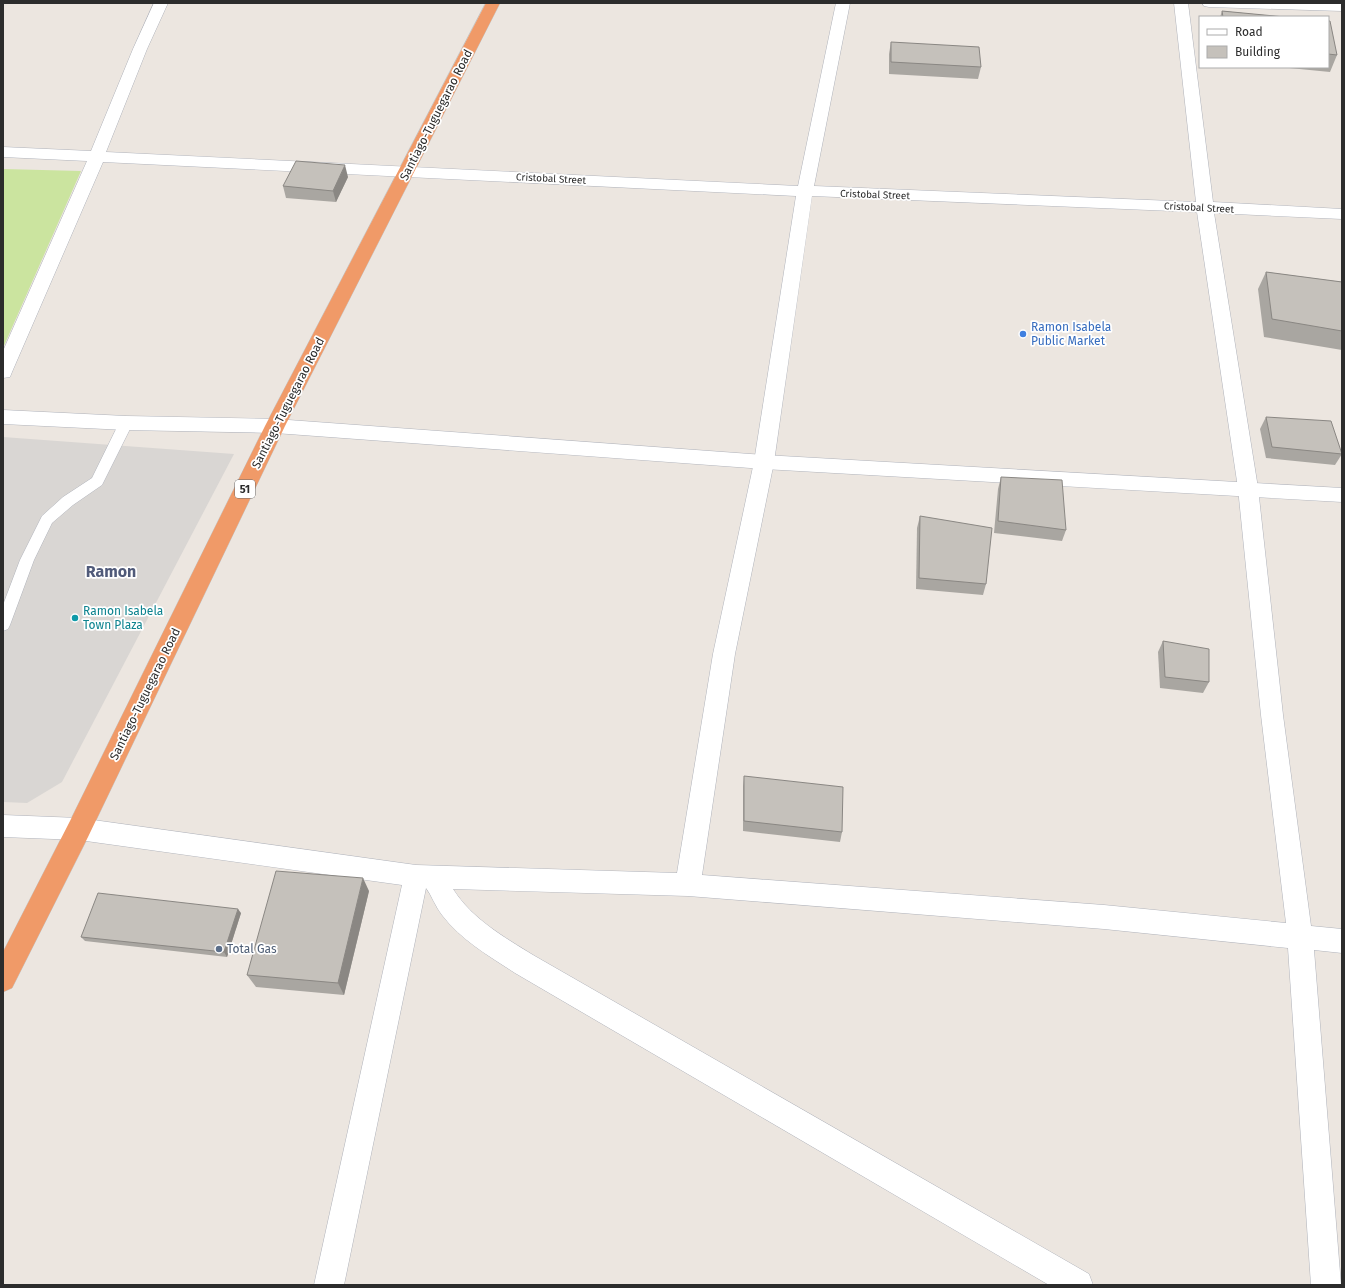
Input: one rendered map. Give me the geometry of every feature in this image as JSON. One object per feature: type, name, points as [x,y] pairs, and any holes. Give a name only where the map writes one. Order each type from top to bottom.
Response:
[{"type":"highway","name":"Santiago-Tuguegarao Road","points":[[3,978],[80,830],[275,426],[408,171],[493,3]]},
{"type":"street","points":[[3,372],[97,156],[140,49],[161,3]]},
{"type":"street","points":[[688,885],[724,654],[764,462],[804,191],[843,3]]},
{"type":"street","points":[[1181,3],[1205,206],[1248,488],[1272,715],[1300,936],[1326,1285]]},
{"type":"street","points":[[1209,3],[1342,7]]},
{"type":"street","name":"Cristobal Street","points":[[3,152],[804,191],[1205,206],[1342,214]]},
{"type":"street","points":[[3,417],[126,423],[275,426],[764,462],[1248,488],[1342,495]]},
{"type":"street","points":[[3,826],[80,830],[425,876],[688,885],[1104,917],[1342,941]]},
{"type":"street","points":[[329,1285],[425,876]]},
{"type":"street","points":[[425,876],[464,921],[495,946],[1078,1285]]},
{"type":"lane","points":[[3,625],[27,560],[47,520],[68,502],[97,481],[126,423]]},
{"type":"green space","points":[[3,169],[81,171],[3,348]]},
{"type":"shaded area","name":"Ramon Isabela Town Plaza","points":[[3,437],[234,454],[62,782],[27,803],[3,802]]},
{"type":"building","points":[[1222,11],[1274,16],[1223,16]]},
{"type":"building","points":[[1329,21],[1330,21],[1337,55],[1329,54]]},
{"type":"building","points":[[891,42],[979,47],[981,67],[891,62]]},
{"type":"building","points":[[296,161],[345,165],[333,191],[283,186]]},
{"type":"building","points":[[1266,272],[1342,282],[1342,331],[1272,319]]},
{"type":"building","points":[[1266,417],[1331,421],[1342,454],[1272,447]]},
{"type":"building","points":[[1001,477],[1062,480],[1066,530],[998,521]]},
{"type":"building","points":[[920,516],[992,528],[986,584],[919,578]]},
{"type":"building","points":[[1163,641],[1209,649],[1209,682],[1165,677]]},
{"type":"building","points":[[744,776],[843,787],[842,832],[744,821]]},
{"type":"building","points":[[276,871],[363,878],[338,983],[247,975]]},
{"type":"building","points":[[98,893],[238,909],[224,952],[81,937]]},
{"type":"place","name":"Ramon Isabela Public Market","points":[[1023,334]]},
{"type":"place","name":"Ramon Isabela Town Plaza","points":[[75,618]]},
{"type":"place","name":"Total Gas","points":[[219,949]]},
{"type":"district","name":"Ramon","points":[[111,571]]}]
